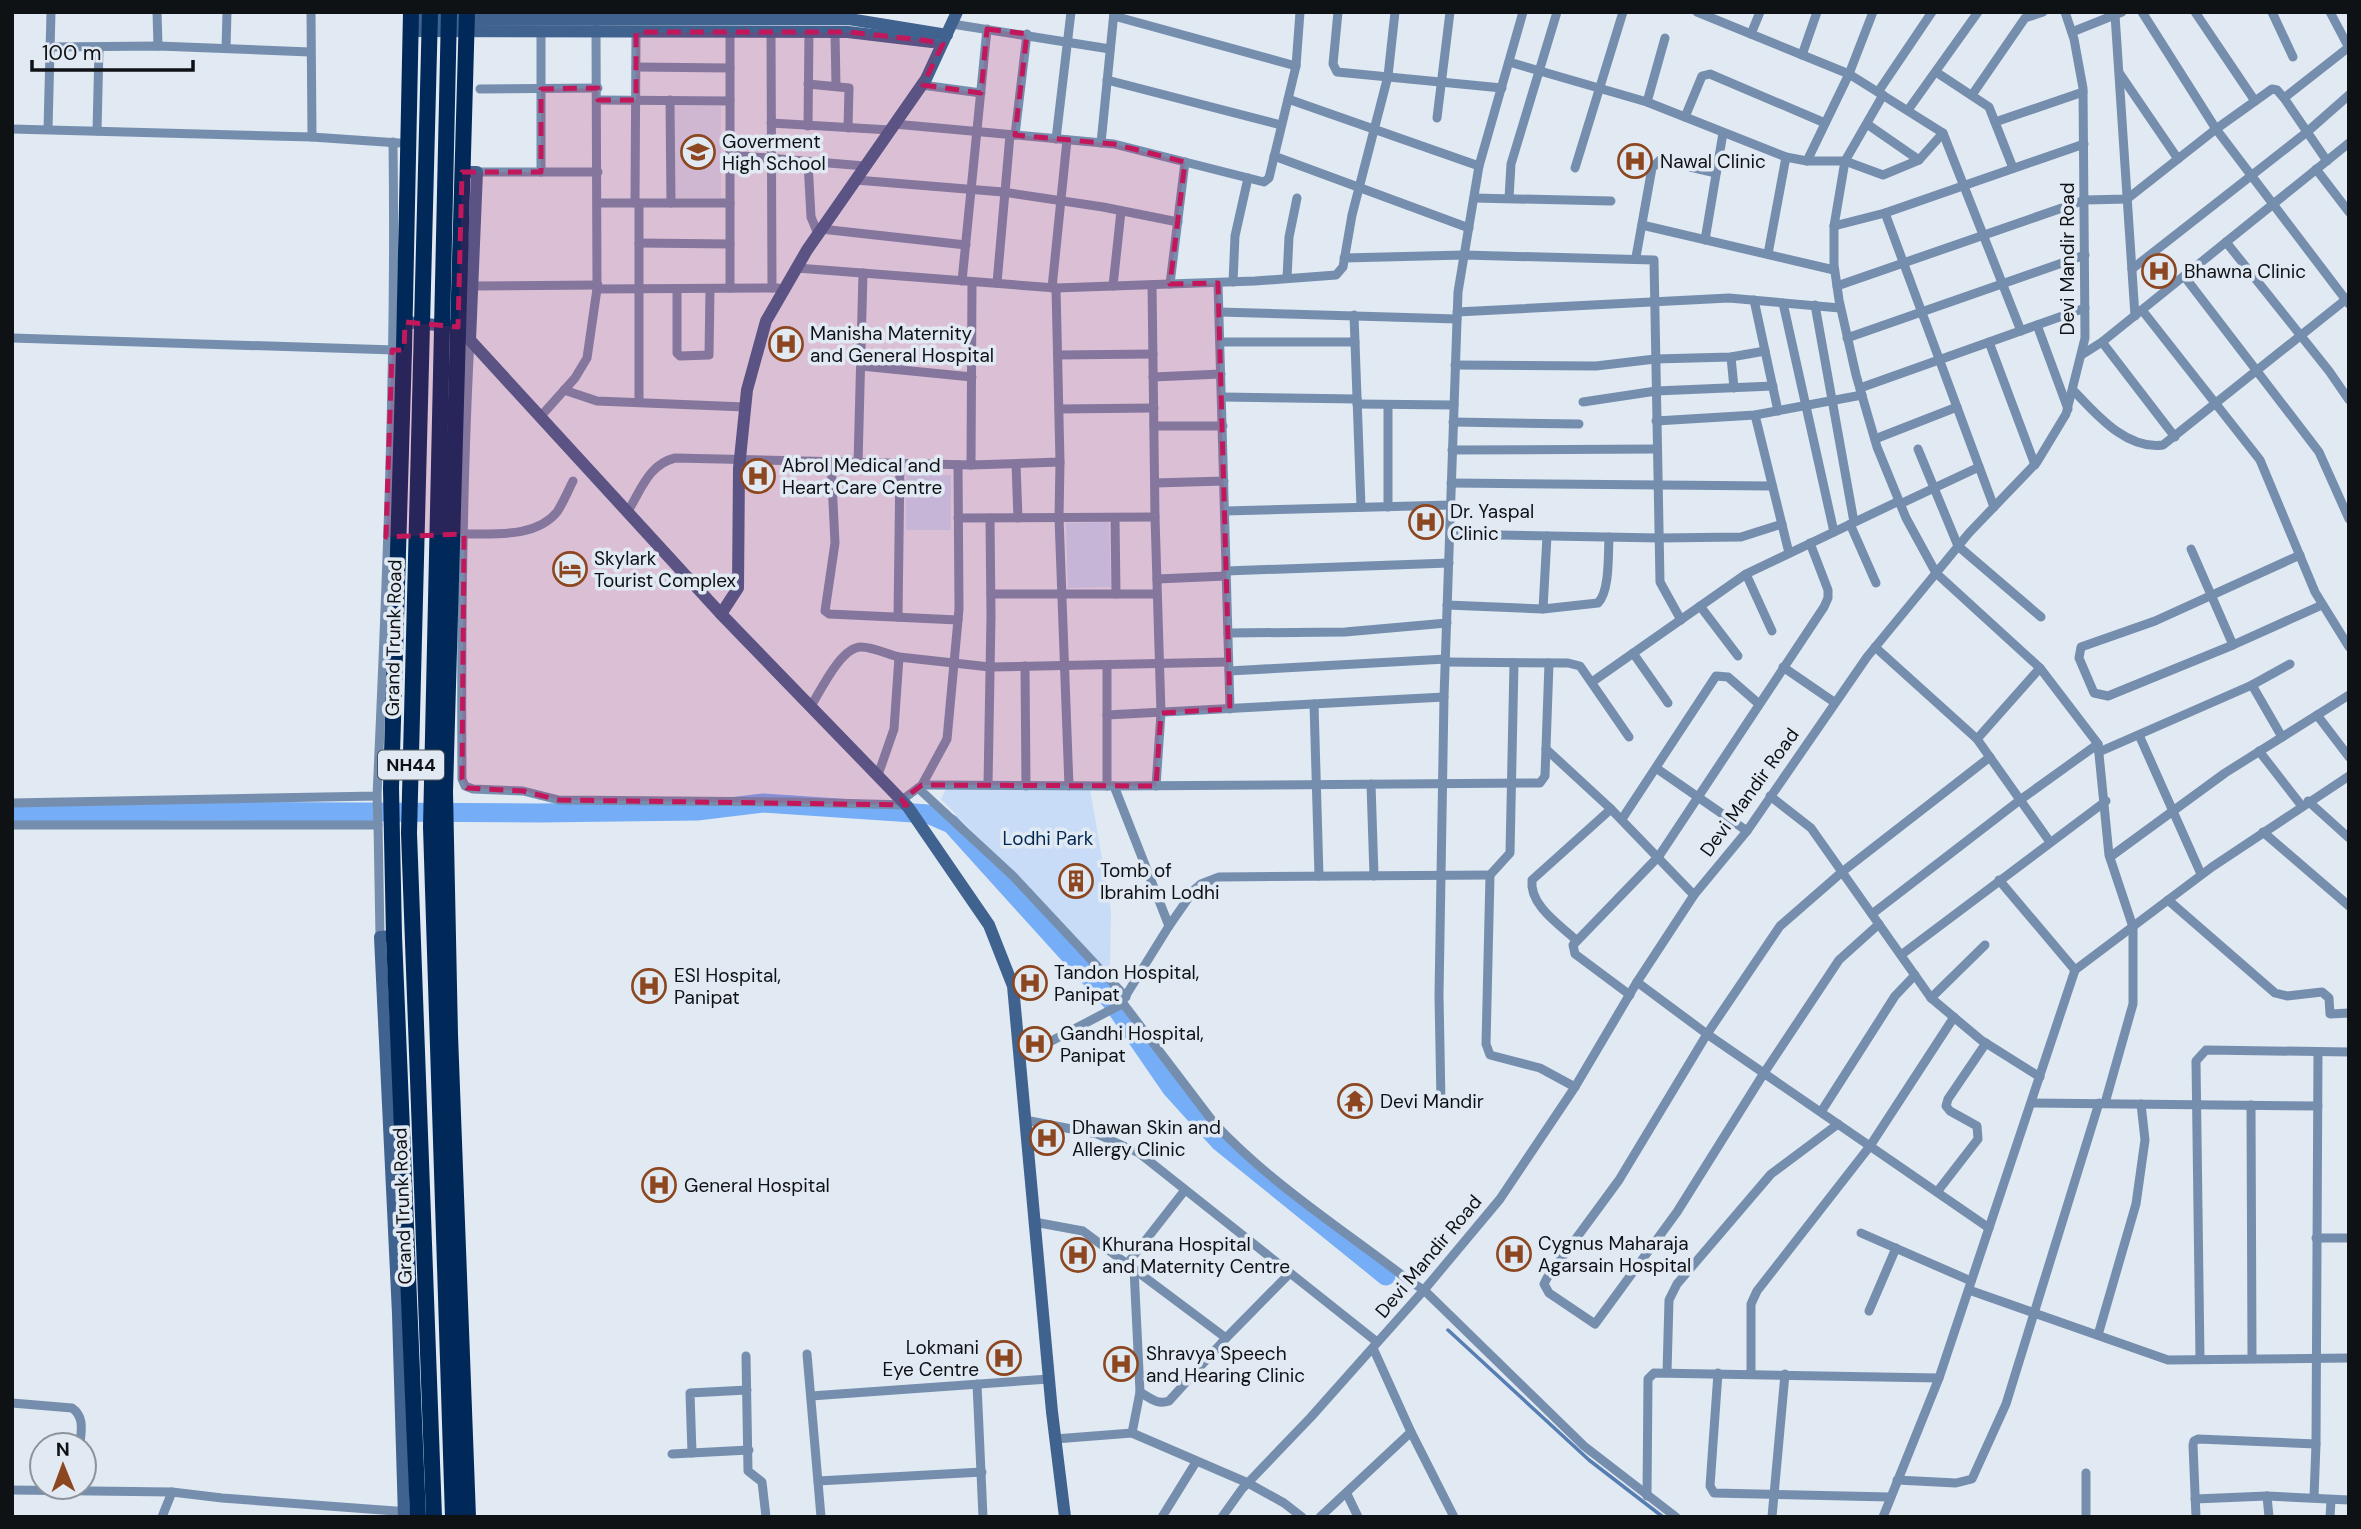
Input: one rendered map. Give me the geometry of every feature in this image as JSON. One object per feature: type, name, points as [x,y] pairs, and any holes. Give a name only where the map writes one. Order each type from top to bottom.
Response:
[{"type":"highway","name":"Grand Trunk Road","points":[[430,12],[409,833],[434,1517]]},
{"type":"highway","name":"NH44","points":[[449,12],[431,827],[453,1517]]},
{"type":"highway","points":[[468,1517],[445,792],[458,534],[458,327],[470,172],[472,19]]},
{"type":"highway","points":[[410,21],[400,143],[405,322],[398,350],[382,797],[392,836],[387,936],[400,1074],[411,1514]]},
{"type":"highway","points":[[400,1074],[452,1073]]},
{"type":"street","points":[[48,129],[51,12]]},
{"type":"street","points":[[157,12],[158,46]]},
{"type":"street","points":[[226,48],[227,12]]},
{"type":"street","points":[[311,12],[312,137]]},
{"type":"street","points":[[1056,139],[1071,12]]},
{"type":"street","points":[[771,124],[892,127],[1101,143],[1264,182],[1268,181],[1296,66],[1300,12]]},
{"type":"street","points":[[1338,12],[1334,69],[1337,72],[1502,88]]},
{"type":"street","points":[[797,268],[1054,288],[1218,283],[1336,275],[1343,267],[1388,76],[1395,12]]},
{"type":"street","points":[[1437,118],[1450,12]]},
{"type":"street","points":[[1441,1102],[1439,995],[1444,696],[1457,315],[1479,166],[1523,12]]},
{"type":"street","points":[[1509,198],[1511,164],[1558,12]]},
{"type":"street","points":[[1575,168],[1623,12]]},
{"type":"street","points":[[1697,12],[1849,74],[1943,133],[2021,331]]},
{"type":"street","points":[[1751,34],[1760,12]]},
{"type":"street","points":[[1802,55],[1817,12]]},
{"type":"street","points":[[1897,1480],[1956,1483],[1972,1479],[2006,1404],[2133,1004],[2133,927],[2110,857],[2099,748],[2040,668],[1936,573],[1899,502],[1875,439],[1840,308],[1834,270],[1834,226],[1845,161],[1881,94],[1932,12]]},
{"type":"street","points":[[1908,110],[1978,12]]},
{"type":"street","points":[[1972,95],[2025,18],[2043,12]]},
{"type":"street","name":"Devi Mandir Road","points":[[1222,1517],[1248,1483],[1424,1290],[1500,1199],[1575,1087],[1637,982],[1694,895],[1747,831],[1834,702],[1875,647],[1958,546],[2035,465],[2068,408],[2083,354],[2085,200],[2083,92],[2072,32],[2065,12]]},
{"type":"street","points":[[2074,391],[2108,427],[2158,446],[2175,437],[2300,334],[2348,300],[2272,205],[2216,129],[2142,12]]},
{"type":"street","points":[[2195,12],[2255,101]]},
{"type":"street","points":[[2272,12],[2293,57]]},
{"type":"street","points":[[1807,161],[1849,74],[1872,13]]},
{"type":"street","points":[[2331,13],[2349,62]]},
{"type":"street","points":[[1101,143],[1114,14],[1296,66]]},
{"type":"street","points":[[2072,32],[2118,14],[2127,199],[2138,313],[2260,460],[2322,604],[2349,647]]},
{"type":"street","points":[[472,19],[541,32],[601,21],[636,32],[710,21],[730,32],[808,32],[836,21]]},
{"type":"street","points":[[410,21],[836,21],[987,29],[1110,48]]},
{"type":"street","points":[[541,416],[587,358],[598,287],[598,88],[601,21]]},
{"type":"street","points":[[836,21],[836,86]]},
{"type":"street","points":[[721,614],[738,588],[740,460],[745,407],[766,321],[779,288],[797,268],[819,232],[922,85],[950,29]]},
{"type":"street","points":[[962,281],[987,29]]},
{"type":"street","points":[[541,32],[541,172]]},
{"type":"street","points":[[636,32],[639,402]]},
{"type":"street","points":[[730,32],[730,289]]},
{"type":"street","points":[[771,32],[771,159],[779,288]]},
{"type":"street","points":[[808,32],[808,125]]},
{"type":"street","points":[[997,283],[1003,192],[1027,34]]},
{"type":"street","points":[[1647,102],[1665,38]]},
{"type":"street","points":[[51,47],[158,46],[310,52]]},
{"type":"street","points":[[97,131],[99,48]]},
{"type":"street","points":[[2284,98],[2346,48]]},
{"type":"street","points":[[1509,62],[1647,102],[1786,158],[1845,161],[1883,174],[1919,160],[1943,133]]},
{"type":"street","points":[[636,67],[730,68]]},
{"type":"street","points":[[1936,72],[1989,107],[2013,168]]},
{"type":"street","points":[[2119,72],[2178,159]]},
{"type":"street","points":[[1685,117],[1702,76],[1710,74],[1825,123]]},
{"type":"street","points":[[1107,80],[1281,125]]},
{"type":"street","points":[[808,84],[849,88],[848,128]]},
{"type":"street","points":[[922,85],[981,93]]},
{"type":"street","points":[[480,89],[598,88]]},
{"type":"street","points":[[1837,286],[2085,200],[2127,199],[2272,89],[2277,90],[2284,98],[2327,161]]},
{"type":"street","points":[[1995,122],[2083,92]]},
{"type":"street","points":[[2132,269],[2307,132],[2349,95]]},
{"type":"street","points":[[1287,99],[1479,166]]},
{"type":"street","points":[[598,100],[730,101]]},
{"type":"street","points":[[670,100],[671,203]]},
{"type":"street","points":[[1867,124],[1919,160]]},
{"type":"street","points":[[12,129],[312,137],[400,143],[394,244],[398,350],[12,338]]},
{"type":"street","points":[[1705,240],[1723,133]]},
{"type":"street","points":[[1067,140],[1054,288],[1069,786]]},
{"type":"street","points":[[2083,354],[2102,342],[2349,143]]},
{"type":"street","points":[[1834,226],[1885,213],[2084,144]]},
{"type":"street","points":[[730,155],[865,166]]},
{"type":"street","points":[[1274,156],[1469,228]]},
{"type":"street","points":[[1768,254],[1786,158]]},
{"type":"street","points":[[1636,257],[1652,168],[1660,160],[1716,173]]},
{"type":"street","points":[[808,162],[811,217],[819,232]]},
{"type":"street","points":[[1170,284],[1185,162]]},
{"type":"street","points":[[2316,169],[2349,212]]},
{"type":"street","points":[[598,172],[470,172],[473,286],[458,534],[462,779],[467,788],[523,791],[559,800],[906,804]]},
{"type":"street","points":[[1233,282],[1235,236],[1248,178]]},
{"type":"street","points":[[856,180],[1003,192],[1178,222]]},
{"type":"street","points":[[1287,278],[1289,237],[1297,198]]},
{"type":"street","points":[[1474,198],[1611,201]]},
{"type":"street","points":[[598,203],[730,203]]},
{"type":"street","points":[[1113,286],[1121,211]]},
{"type":"street","points":[[1885,213],[1994,507]]},
{"type":"street","points":[[1642,225],[1834,270]]},
{"type":"street","points":[[819,232],[965,245]]},
{"type":"street","points":[[2226,242],[2349,400]]},
{"type":"street","points":[[639,243],[730,244]]},
{"type":"street","points":[[1345,258],[1464,255],[1636,257],[1654,260],[1660,582],[1681,620]]},
{"type":"street","points":[[1847,338],[2085,255]]},
{"type":"street","points":[[858,463],[863,273]]},
{"type":"street","points":[[2184,276],[2319,452],[2349,519]]},
{"type":"street","points":[[971,465],[972,282]]},
{"type":"street","points":[[1218,283],[1230,709]]},
{"type":"street","points":[[1152,285],[1161,713],[1156,786]]},
{"type":"street","points":[[473,286],[779,288]]},
{"type":"street","points":[[677,289],[677,353],[680,356],[709,355],[710,289]]},
{"type":"street","points":[[1219,312],[1457,315],[1729,298],[1840,308]]},
{"type":"street","points":[[1754,300],[1778,411]]},
{"type":"street","points":[[1783,303],[1834,532]]},
{"type":"street","points":[[1815,306],[1852,523],[1876,583]]},
{"type":"street","points":[[1656,421],[1755,415],[1832,401],[2085,308]]},
{"type":"street","points":[[1354,315],[1361,507]]},
{"type":"street","points":[[405,322],[458,327],[721,614],[906,804],[989,925],[1013,986],[1049,1379],[1065,1517]]},
{"type":"street","points":[[2037,325],[2068,408]]},
{"type":"street","points":[[1220,342],[1355,342]]},
{"type":"street","points":[[1989,342],[2035,465]]},
{"type":"street","points":[[2102,342],[2175,437]]},
{"type":"street","points":[[1455,365],[1596,366],[1655,359],[1731,357],[1765,351]]},
{"type":"street","points":[[1058,355],[1153,354]]},
{"type":"street","points":[[1731,357],[1734,388]]},
{"type":"street","points":[[861,366],[972,377]]},
{"type":"street","points":[[1153,377],[1221,374]]},
{"type":"street","points":[[1583,402],[1656,391],[1773,386]]},
{"type":"street","points":[[564,390],[597,401],[745,407]]},
{"type":"street","points":[[1222,397],[1388,405],[1454,405]]},
{"type":"street","points":[[1388,405],[1388,507]]},
{"type":"street","points":[[1875,439],[1957,407]]},
{"type":"street","points":[[1059,409],[1154,408]]},
{"type":"street","points":[[1755,415],[1789,553]]},
{"type":"street","points":[[1454,422],[1579,424]]},
{"type":"street","points":[[1154,426],[1223,426]]},
{"type":"street","points":[[1452,450],[1657,449]]},
{"type":"street","points":[[1919,449],[1958,546],[2040,617]]},
{"type":"street","points":[[628,511],[653,468],[663,461],[675,458],[958,465],[1060,462]]},
{"type":"street","points":[[831,462],[835,543],[825,611],[829,614],[958,620]]},
{"type":"street","points":[[898,617],[900,463]]},
{"type":"street","points":[[1016,464],[1018,518]]},
{"type":"street","points":[[906,804],[920,787],[947,739],[958,620],[958,465]]},
{"type":"street","points":[[1592,682],[1746,574],[1852,523],[1979,467]]},
{"type":"street","points":[[392,537],[517,533],[536,528],[556,512],[573,481]]},
{"type":"street","points":[[1155,483],[1224,481]]},
{"type":"street","points":[[1451,484],[1772,486]]},
{"type":"street","points":[[1225,511],[1451,505]]},
{"type":"street","points":[[958,518],[1155,517]]},
{"type":"street","points":[[988,785],[990,518]]},
{"type":"street","points":[[1115,518],[1116,594]]},
{"type":"street","points":[[1450,534],[1741,537],[1782,524]]},
{"type":"street","points":[[1543,609],[1547,536]]},
{"type":"street","points":[[1447,605],[1543,609],[1598,603],[1603,598],[1609,537]]},
{"type":"street","points":[[1630,995],[1575,954],[1573,946],[1659,856],[1828,598],[1828,590],[1810,543]]},
{"type":"street","points":[[2190,548],[2233,645]]},
{"type":"street","points":[[2300,555],[2155,621],[2081,647],[2079,658],[2094,693],[2108,696],[2233,645],[2322,604]]},
{"type":"street","points":[[1157,579],[1449,563]]},
{"type":"street","points":[[1746,574],[1772,631]]},
{"type":"street","points":[[991,594],[1157,594]]},
{"type":"street","points":[[1700,606],[1738,656]]},
{"type":"street","points":[[1228,634],[1345,632],[1447,623]]},
{"type":"street","points":[[1875,647],[1977,739],[2050,842]]},
{"type":"street","points":[[811,706],[843,656],[851,649],[864,648],[900,657],[990,667],[1160,664],[1229,666],[1445,661],[1568,663],[1580,666],[1629,737]]},
{"type":"street","points":[[1633,653],[1668,703]]},
{"type":"street","points":[[878,775],[894,729],[900,657]]},
{"type":"street","points":[[1514,663],[1510,853],[1490,875],[1486,1044],[1490,1055],[1532,1065],[1575,1087]]},
{"type":"street","points":[[920,787],[1540,783],[1544,780],[1549,663]]},
{"type":"street","points":[[1872,914],[2020,800],[2099,748],[2139,735],[2252,685],[2290,664]]},
{"type":"street","points":[[1107,665],[1110,786],[1169,926]]},
{"type":"street","points":[[1025,666],[1026,786]]},
{"type":"street","points":[[1783,667],[1834,702]]},
{"type":"street","points":[[1977,739],[2040,668]]},
{"type":"street","points":[[1622,819],[1716,676],[1728,677],[1759,704]]},
{"type":"street","points":[[2252,685],[2282,737]]},
{"type":"street","points":[[2110,857],[2225,773],[2349,695]]},
{"type":"street","points":[[1107,715],[1444,696]]},
{"type":"street","points":[[1314,704],[1320,876]]},
{"type":"street","points":[[2317,715],[2349,757]]},
{"type":"street","points":[[2139,735],[2201,874]]},
{"type":"street","points":[[1546,749],[1622,819],[1694,895]]},
{"type":"street","points":[[2259,751],[2305,803],[2349,838]]},
{"type":"street","points":[[1879,924],[1839,960],[1677,1212],[1595,1324],[1549,1293],[1544,1283],[1547,1278],[1619,1180],[1707,1034],[1780,926],[1842,872],[1990,757]]},
{"type":"street","points":[[1656,768],[1747,831]]},
{"type":"street","points":[[1883,1517],[1939,1378],[2075,970],[2201,874],[2349,776]]},
{"type":"street","points":[[1371,784],[1374,876]]},
{"type":"street","points":[[920,787],[1013,876],[1122,1001],[1229,1139],[1274,1179],[1424,1290],[1584,1446],[1676,1517]]},
{"type":"street","points":[[1770,796],[1811,828],[1931,998],[1986,1043],[2040,1077]]},
{"type":"street","points":[[12,803],[382,797],[378,822],[387,936],[398,1300],[411,1514],[172,1492],[98,1490]]},
{"type":"street","points":[[1901,955],[2106,801]]},
{"type":"street","points":[[1576,940],[1536,901],[1532,880],[1611,809]]},
{"type":"street","points":[[12,825],[378,822]]},
{"type":"street","points":[[2263,832],[2349,906]]},
{"type":"street","points":[[1019,1058],[1108,1012],[1122,1001],[1194,890],[1209,880],[1219,877],[1490,875]]},
{"type":"street","points":[[1999,880],[2075,970]]},
{"type":"street","points":[[2168,900],[2275,993],[2287,996],[2322,992],[2329,998],[2330,1014],[2349,1013]]},
{"type":"street","points":[[1931,998],[1985,945]]},
{"type":"street","points":[[1821,1112],[1895,996],[1915,975]]},
{"type":"street","points":[[1637,982],[1707,1034],[1989,1228]]},
{"type":"street","points":[[1751,1374],[1751,1304],[1756,1291],[1870,1146],[1954,1017]]},
{"type":"street","points":[[1937,1192],[1978,1139],[1977,1126],[1946,1106],[1986,1043]]},
{"type":"street","points":[[2200,1359],[2196,1061],[2206,1050],[2349,1052]]},
{"type":"street","points":[[2314,1497],[2318,1052]]},
{"type":"street","points":[[2031,1102],[2318,1106]]},
{"type":"street","points":[[2098,1335],[2136,1204],[2145,1140],[2141,1104]]},
{"type":"street","points":[[2251,1105],[2252,1358]]},
{"type":"street","points":[[1025,1120],[1097,1134],[1139,1153],[1290,1273],[1375,1345],[1411,1432],[1454,1517]]},
{"type":"street","points":[[1667,1372],[1669,1300],[1677,1284],[1771,1174],[1838,1124]]},
{"type":"street","points":[[1132,1433],[1140,1392],[1130,1267],[1185,1190]]},
{"type":"street","points":[[1034,1222],[1083,1231],[1226,1338]]},
{"type":"street","points":[[1861,1233],[2034,1313],[2168,1360],[2315,1356],[2349,1358]]},
{"type":"street","points":[[2316,1238],[2349,1238]]},
{"type":"street","points":[[1869,1311],[1896,1248]]},
{"type":"street","points":[[1140,1392],[1154,1401],[1169,1401],[1290,1273]]},
{"type":"street","points":[[807,1354],[821,1517]]},
{"type":"street","points":[[746,1356],[748,1471],[762,1482],[766,1517]]},
{"type":"street","points":[[1647,1496],[1648,1379],[1654,1373],[1939,1378]]},
{"type":"street","points":[[1718,1373],[1710,1489],[1717,1493],[1890,1497]]},
{"type":"street","points":[[1772,1517],[1785,1374]]},
{"type":"street","points":[[811,1396],[1049,1379]]},
{"type":"street","points":[[977,1384],[983,1517]]},
{"type":"street","points":[[692,1453],[690,1393],[747,1390]]},
{"type":"street","points":[[12,1403],[72,1408],[79,1413],[81,1431]]},
{"type":"street","points":[[1320,1517],[1411,1432]]},
{"type":"street","points":[[1055,1439],[1132,1433],[1248,1483],[1284,1503],[1302,1517]]},
{"type":"street","points":[[2196,1517],[2193,1445],[2198,1439],[2316,1444]]},
{"type":"street","points":[[672,1454],[749,1450]]},
{"type":"street","points":[[1162,1517],[1196,1462]]},
{"type":"street","points":[[818,1480],[982,1472]]},
{"type":"street","points":[[2085,1472],[2086,1517]]},
{"type":"street","points":[[162,1517],[172,1492]]},
{"type":"street","points":[[1347,1494],[1359,1517]]},
{"type":"street","points":[[2195,1499],[2267,1496],[2349,1500]]},
{"type":"street","points":[[2267,1496],[2269,1517]]},
{"type":"street","points":[[2330,1517],[2331,1500]]},
{"type":"highlighted area","points":[[987,29],[1027,34],[1015,135],[1114,144],[1185,162],[1170,284],[1218,283],[1230,709],[1161,713],[1156,786],[922,785],[902,800],[907,805],[559,800],[523,791],[467,788],[462,779],[464,534],[386,537],[392,350],[404,350],[405,322],[458,327],[462,172],[541,172],[541,89],[598,88],[598,100],[636,100],[636,32],[848,32],[923,40],[943,44],[923,85],[981,93]]},
{"type":"shaded area","name":"Goverment High School","points":[[675,106],[721,106],[721,198],[675,198]]},
{"type":"green space","points":[[906,475],[951,475],[951,530],[906,530]]},
{"type":"green space","points":[[1109,522],[1111,587],[1068,588],[1066,523]]},
{"type":"green space","name":"Lodhi Park","points":[[947,787],[1090,789],[1111,911],[1110,970],[1107,971],[941,799]]},
{"type":"waterway","points":[[12,815],[180,811],[697,811],[763,803],[928,814],[951,824],[1112,1002],[1172,1089],[1219,1141],[1386,1276]]},
{"type":"waterway","points":[[1448,1330],[1589,1460],[1663,1517]]},
{"type":"place","name":"Goverment High School","points":[[698,152]]},
{"type":"place","name":"Nawal Clinic","points":[[1635,161]]},
{"type":"place","name":"Bhawna Clinic","points":[[2159,271]]},
{"type":"place","name":"Manisha Maternity and General Hospital","points":[[786,344]]},
{"type":"place","name":"Abrol Medical and Heart Care Centre","points":[[758,476]]},
{"type":"place","name":"Dr. Yaspal Clinic","points":[[1426,522]]},
{"type":"place","name":"Skylark Tourist Complex","points":[[570,569]]},
{"type":"place","name":"Tomb of Ibrahim Lodhi","points":[[1076,881]]},
{"type":"place","name":"Tandon Hospital, Panipat","points":[[1030,983]]},
{"type":"place","name":"ESI Hospital, Panipat","points":[[649,986]]},
{"type":"place","name":"Gandhi Hospital, Panipat","points":[[1035,1044]]},
{"type":"place","name":"Devi Mandir","points":[[1355,1101]]},
{"type":"place","name":"Dhawan Skin and Allergy Clinic","points":[[1047,1138]]},
{"type":"place","name":"General Hospital","points":[[659,1185]]},
{"type":"place","name":"Cygnus Maharaja Agarsain Hospital","points":[[1514,1254]]},
{"type":"place","name":"Khurana Hospital and Maternity Centre","points":[[1078,1255]]},
{"type":"place","name":"Lokmani Eye Centre","points":[[1004,1358]]},
{"type":"place","name":"Shravya Speech and Hearing Clinic","points":[[1121,1364]]}]
